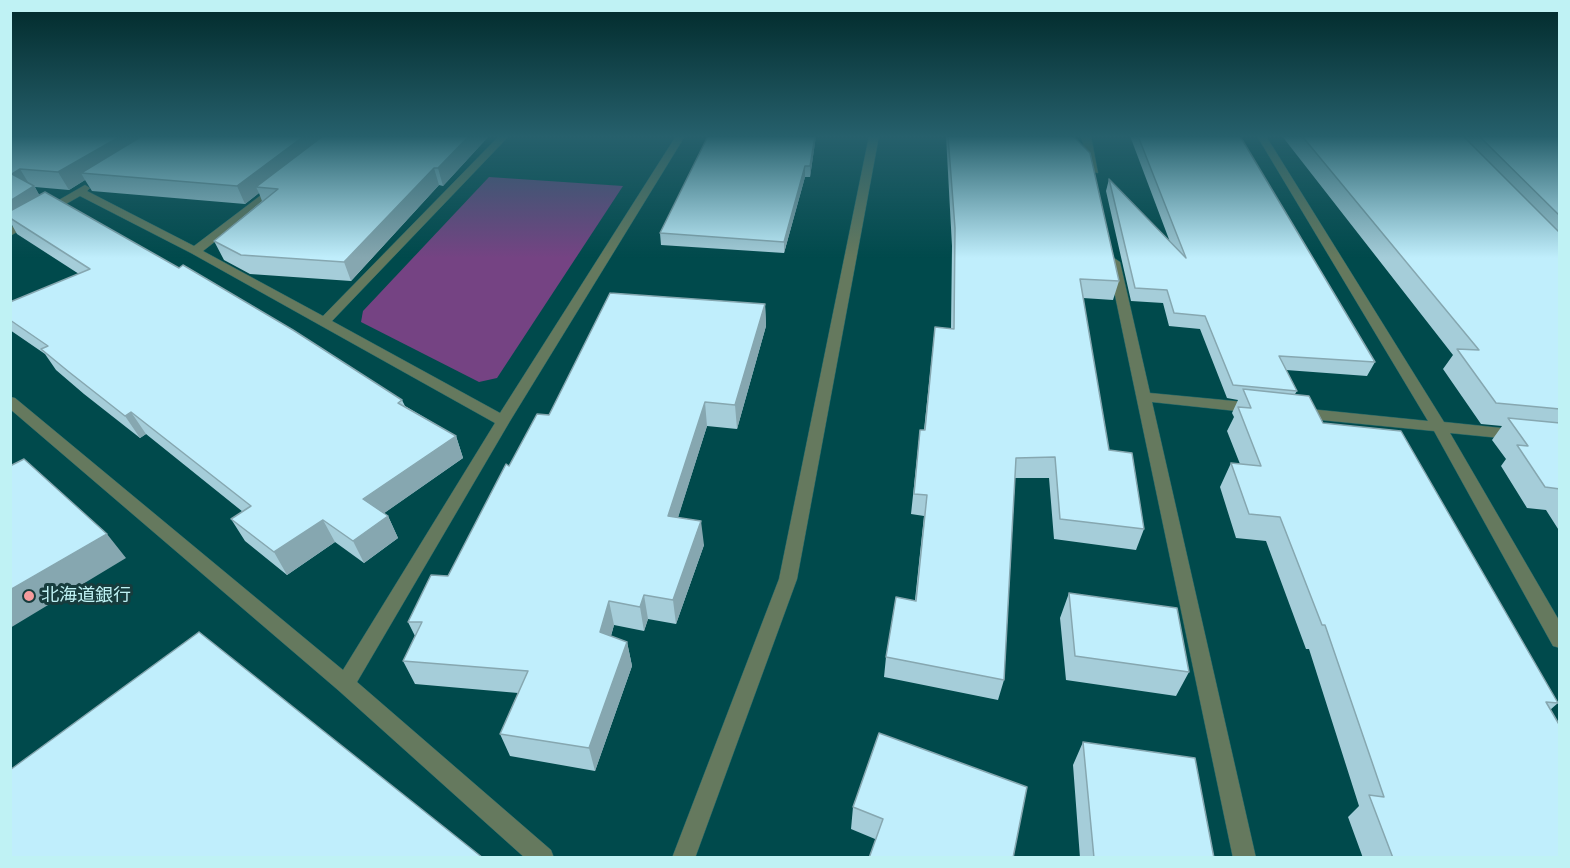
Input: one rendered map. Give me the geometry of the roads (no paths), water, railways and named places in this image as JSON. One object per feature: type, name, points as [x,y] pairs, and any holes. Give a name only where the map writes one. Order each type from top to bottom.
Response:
[{"type":"street","points":[[324,322],[466,177]]},
{"type":"street","points":[[345,684],[503,421],[656,177]]},
{"type":"street","points":[[682,858],[788,579],[866,177]]},
{"type":"street","points":[[1095,177],[1096,182]]},
{"type":"street","points":[[1286,177],[1440,428],[1560,640]]},
{"type":"street","points":[[10,233],[99,179]]},
{"type":"street","points":[[195,251],[288,179]]},
{"type":"street","points":[[79,192],[195,251],[503,421]]},
{"type":"street","points":[[1112,249],[1245,858]]},
{"type":"street","points":[[1145,397],[1560,439]]},
{"type":"street","points":[[10,401],[345,684],[543,858]]},
{"type":"place","name":"北海道銀行","points":[[29,596]]}]
